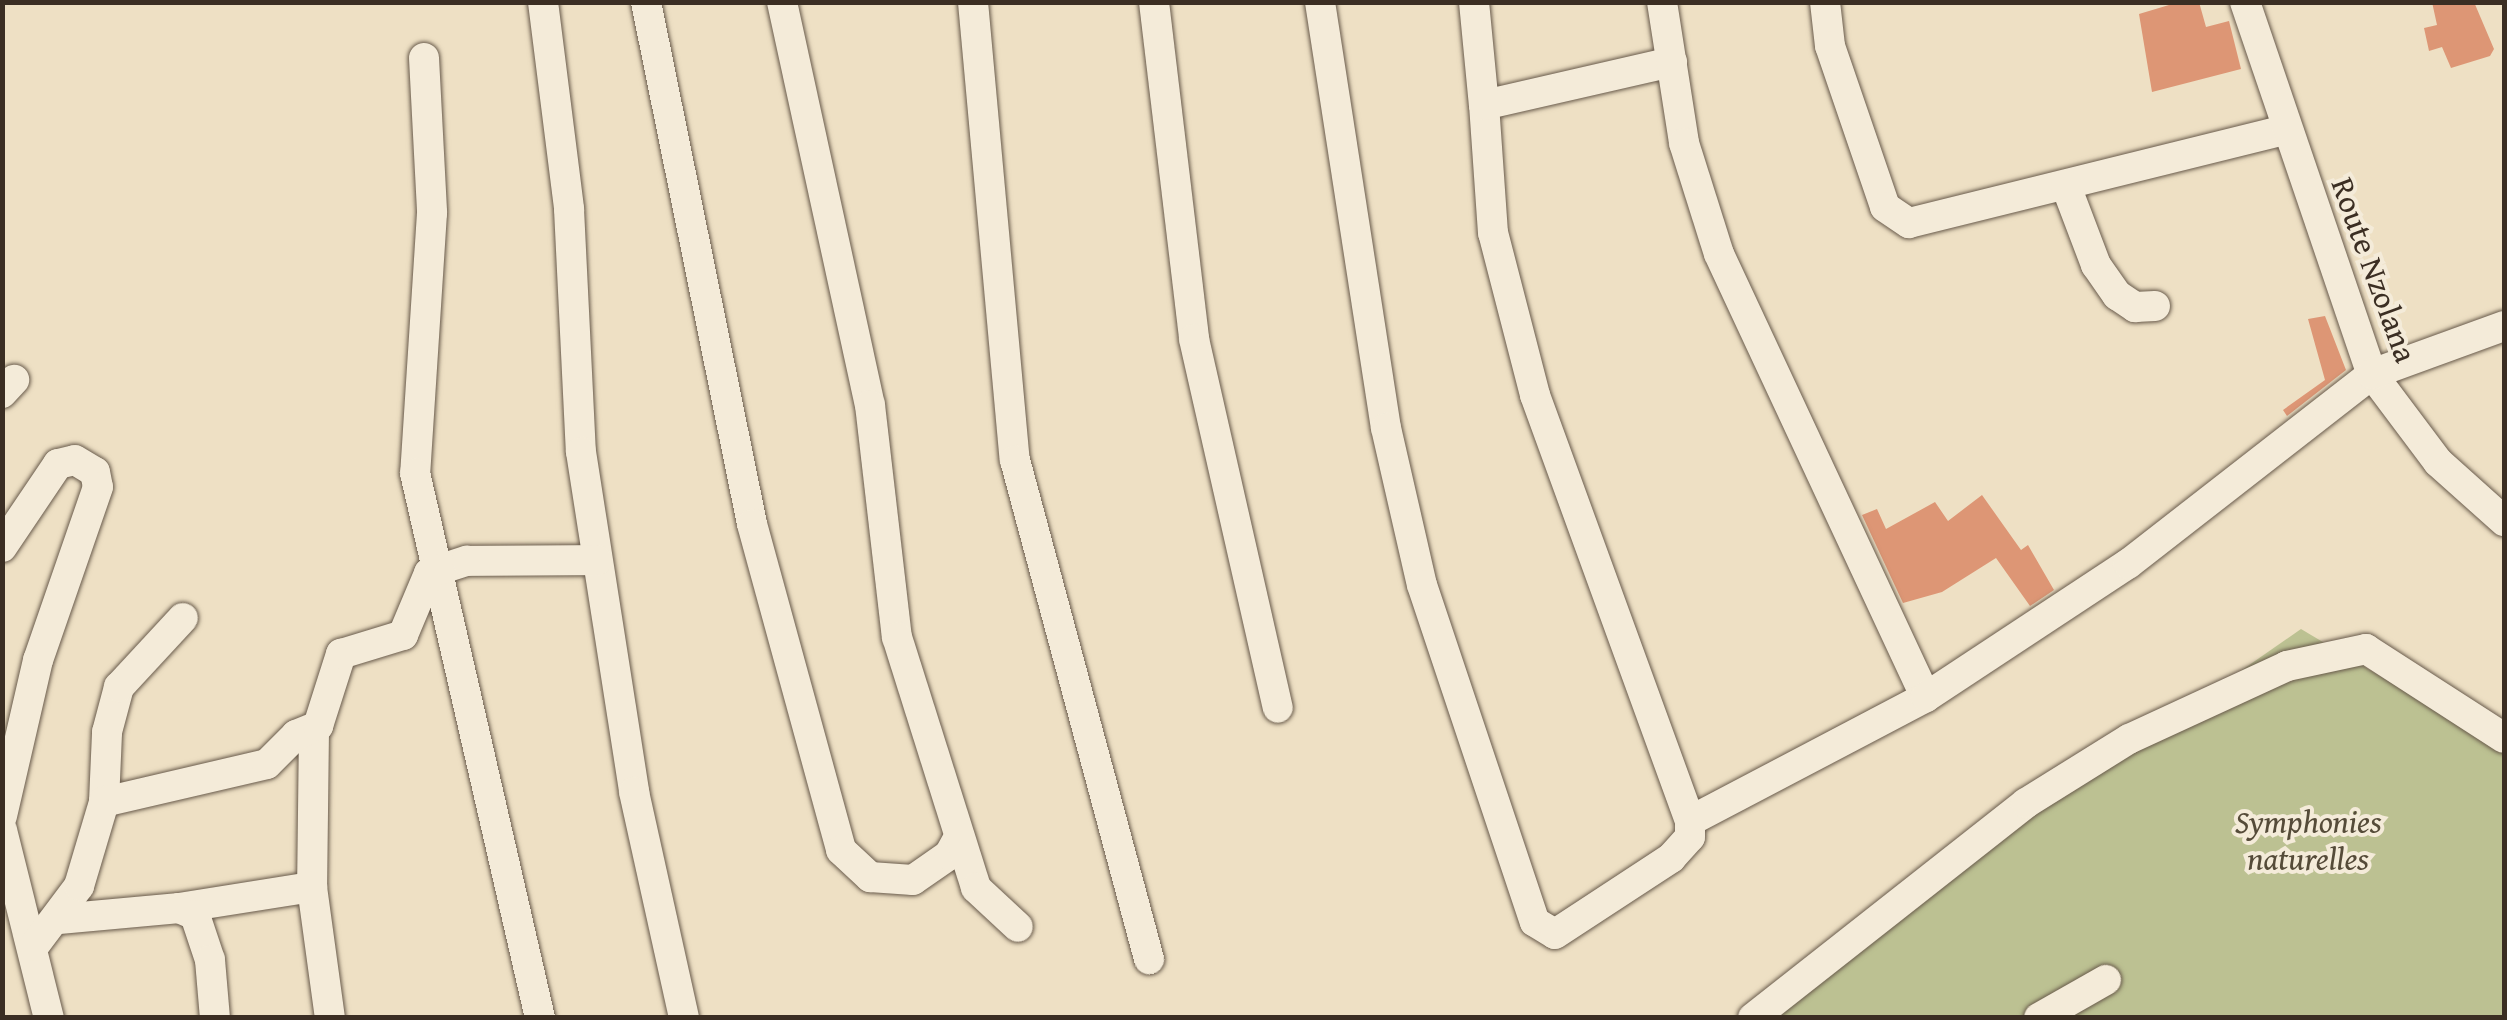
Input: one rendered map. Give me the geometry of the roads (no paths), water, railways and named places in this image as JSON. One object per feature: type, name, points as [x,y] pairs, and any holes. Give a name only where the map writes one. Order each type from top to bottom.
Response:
[{"type":"street","points":[[543,2],[569,209],[574,400],[634,792],[684,1018]]},
{"type":"street","points":[[646,2],[752,524],[841,850],[870,878],[913,880],[949,856],[959,836]]},
{"type":"street","points":[[782,2],[870,405],[888,597],[976,888],[1018,926]]},
{"type":"street","points":[[973,2],[1015,460],[1148,959]]},
{"type":"street","points":[[1154,2],[1194,339],[1278,708]]},
{"type":"street","points":[[1320,2],[1386,428],[1422,586],[1535,922],[1555,934],[1569,930],[1683,848],[1690,821],[1525,359],[1493,234],[1474,2]]},
{"type":"street","points":[[1662,2],[1684,144],[1720,254],[1926,697]]},
{"type":"street","points":[[1824,2],[1830,46],[1884,207],[1896,219],[1926,222],[2286,130]]},
{"type":"street","name":"Route Nzolana","points":[[2245,2],[2372,374],[2438,462],[2504,520]]},
{"type":"street","points":[[424,58],[432,213],[416,473],[540,1018]]},
{"type":"street","points":[[1484,105],[1672,62]]},
{"type":"street","points":[[2066,186],[2096,265],[2117,295],[2135,307],[2155,306]]},
{"type":"street","points":[[1690,821],[1926,697],[2128,564],[2372,374],[2504,326]]},
{"type":"street","points":[[2,547],[58,464],[75,460],[96,472],[98,487],[38,660],[2,816]]},
{"type":"street","points":[[330,1018],[312,887],[314,730],[332,663],[402,635],[420,584],[440,566],[597,560]]},
{"type":"street","points":[[34,946],[79,886],[104,802],[106,732],[118,687],[183,618]]},
{"type":"street","points":[[1753,1018],[2026,803],[2130,739],[2287,666],[2366,649],[2504,738]]},
{"type":"street","points":[[104,802],[253,771],[296,735],[314,730]]},
{"type":"street","points":[[2,830],[49,1018]]},
{"type":"street","points":[[58,919],[179,908],[312,887]]},
{"type":"street","points":[[179,908],[204,932],[214,1018]]},
{"type":"street","points":[[2040,1018],[2106,980]]},
{"type":"park label","name":"Symphonies naturelles","points":[[2308,842]]}]
